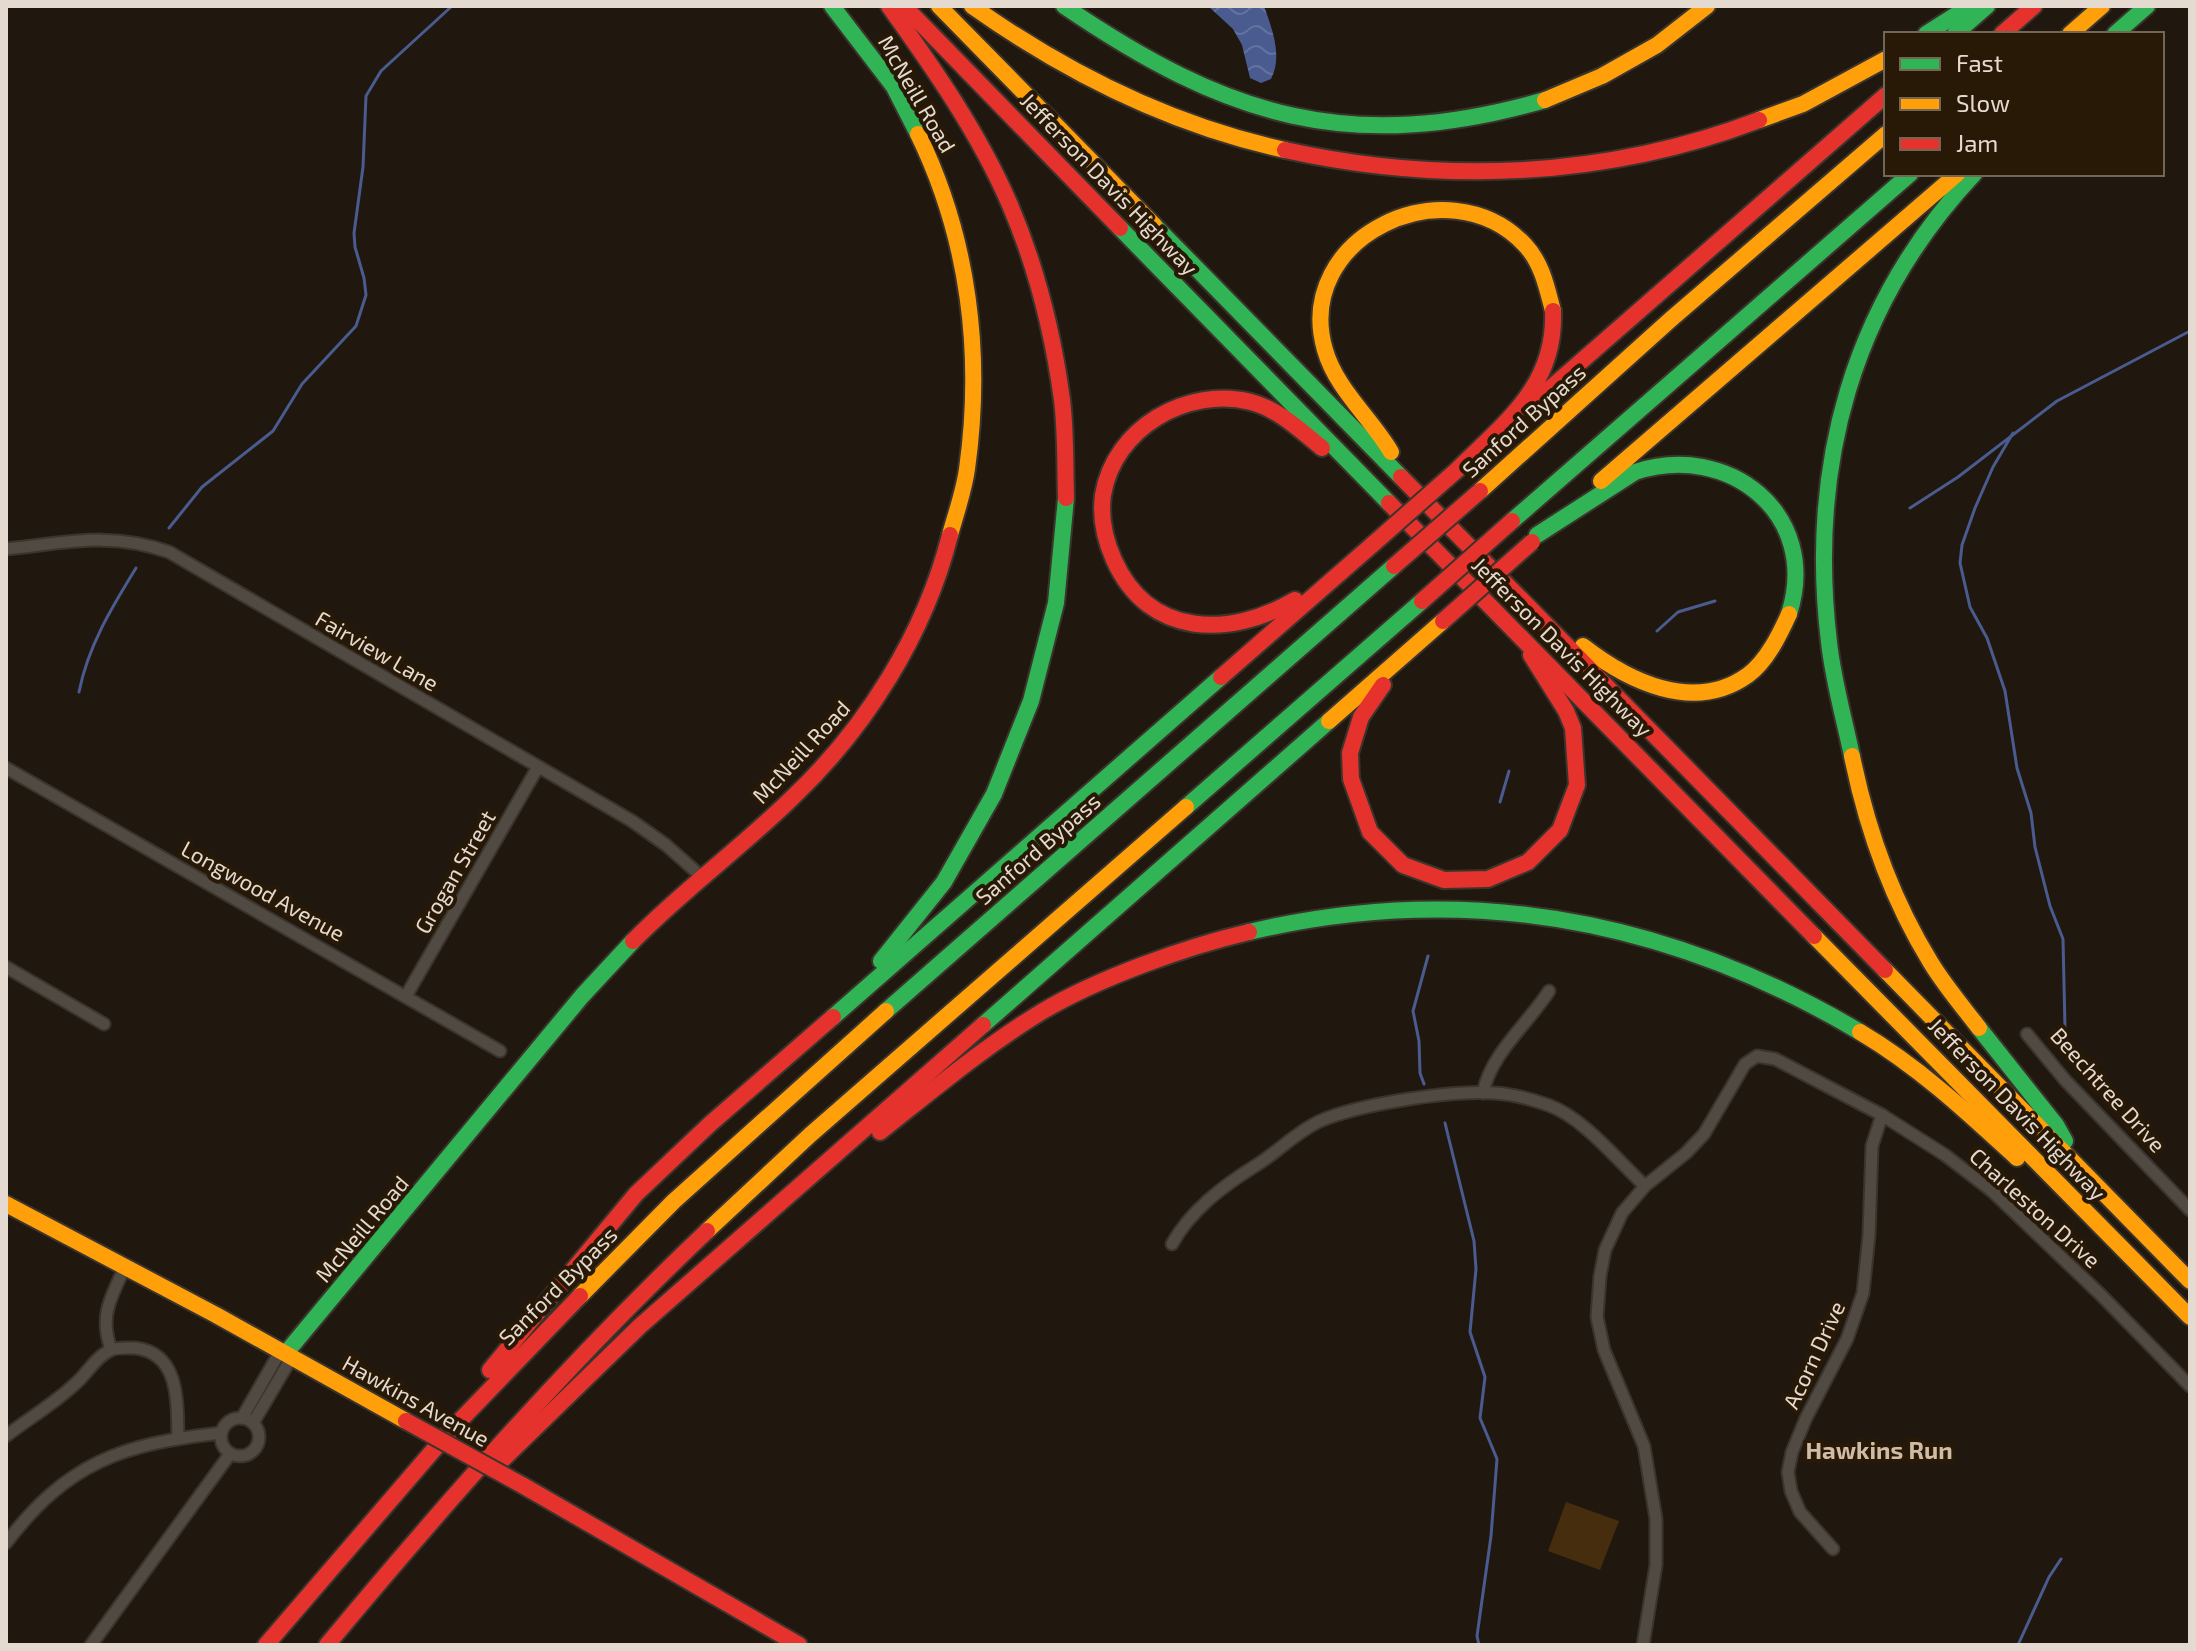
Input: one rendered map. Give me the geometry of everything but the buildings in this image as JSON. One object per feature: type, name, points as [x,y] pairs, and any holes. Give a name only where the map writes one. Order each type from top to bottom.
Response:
[{"type":"main road","name":"McNeill Road","points":[[286,1353],[622,951],[793,798],[843,746],[873,706],[923,618],[944,568],[967,479],[975,367],[970,300],[958,237],[936,170],[906,109],[877,62],[832,6]]},
{"type":"main road","points":[[777,1064],[789,1048],[859,985],[886,955],[931,900],[973,835],[1007,766],[1034,695],[1048,644],[1063,556],[1067,487],[1063,413],[1049,322],[1038,282],[1011,207],[983,149],[941,77],[889,6]]},
{"type":"main road","name":"Jefferson Davis Highway","points":[[904,6],[2190,1317]]},
{"type":"main road","name":"Jefferson Davis Highway","points":[[939,6],[2190,1281]]},
{"type":"main road","points":[[972,6],[1090,82],[1157,112],[1221,134],[1309,157],[1445,173],[1557,168],[1659,152],[1710,140],[1814,99],[1884,60]]},
{"type":"main road","points":[[1064,6],[1118,43],[1176,76],[1235,101],[1323,123],[1363,126],[1421,126],[1492,117],[1560,96],[1631,61],[1707,6]]},
{"type":"main road","points":[[1929,32],[1970,6]]},
{"type":"main road","points":[[1957,32],[1987,6]]},
{"type":"main road","points":[[2004,32],[2034,6]]},
{"type":"main road","points":[[2072,32],[2102,6]]},
{"type":"main road","points":[[2119,31],[2147,6]]},
{"type":"main road","points":[[351,1545],[362,1523],[636,1194],[777,1064],[794,1053],[1884,97]]},
{"type":"main road","name":"Sanford Bypass","points":[[266,1645],[449,1432],[674,1201],[756,1125],[1480,491],[1670,320],[1884,136]]},
{"type":"main road","points":[[331,1640],[502,1440],[712,1225],[821,1126],[1908,176]]},
{"type":"main road","points":[[331,1640],[519,1442],[640,1326],[1535,539],[1955,176]]},
{"type":"main road","points":[[1972,176],[1946,204],[1912,250],[1885,295],[1861,351],[1839,424],[1827,493],[1824,576],[1829,644],[1859,791],[1882,869],[1931,964],[2056,1125],[2077,1166]]},
{"type":"main road","points":[[1405,481],[1387,444],[1350,400],[1333,370],[1325,353],[1321,312],[1327,282],[1347,251],[1374,226],[1416,209],[1457,209],[1483,216],[1507,230],[1526,247],[1544,274],[1552,298],[1554,329],[1546,368],[1525,399],[1457,470]]},
{"type":"main road","points":[[1367,478],[1342,464],[1282,416],[1253,403],[1232,398],[1203,397],[1173,407],[1142,426],[1118,455],[1105,485],[1103,515],[1108,546],[1134,593],[1156,611],[1184,623],[1215,627],[1249,623],[1280,610],[1368,548]]},
{"type":"main road","points":[[1535,539],[1555,528],[1592,498],[1628,477],[1648,468],[1693,463],[1716,468],[1742,480],[1762,495],[1777,511],[1793,545],[1798,580],[1792,613],[1775,643],[1749,674],[1711,690],[1681,692],[1652,687],[1626,677],[1576,640],[1548,626]]},
{"type":"main road","points":[[1443,621],[1378,690],[1358,721],[1349,767],[1357,807],[1375,838],[1400,863],[1437,879],[1478,882],[1521,868],[1540,854],[1559,833],[1570,811],[1578,782],[1572,724],[1542,678],[1525,642]]},
{"type":"main road","points":[[761,1220],[777,1212],[970,1061],[1044,1010],[1156,957],[1241,931],[1307,916],[1455,906],[1563,917],[1668,942],[1774,984],[1898,1055],[2022,1162],[2054,1178]]},
{"type":"main road","name":"Hawkins Avenue","points":[[6,1204],[286,1353],[799,1645]]},
{"type":"street","name":"Fairview Lane","points":[[6,549],[114,539],[147,544],[169,552],[632,821],[666,845],[702,877]]},
{"type":"street","name":"Grogan Street","points":[[406,996],[538,767]]},
{"type":"street","name":"Longwood Avenue","points":[[6,768],[500,1051]]},
{"type":"street","points":[[6,967],[104,1024]]},
{"type":"street","points":[[1483,1093],[1485,1081],[1496,1062],[1549,991]]},
{"type":"street","name":"Beechtree Drive","points":[[2027,1034],[2065,1080],[2190,1210]]},
{"type":"street","name":"Charleston Drive","points":[[1645,1186],[1704,1134],[1745,1064],[1757,1056],[1775,1059],[1882,1115],[1945,1155],[1992,1191],[2190,1386]]},
{"type":"street","points":[[1172,1244],[1182,1227],[1231,1180],[1321,1121],[1378,1105],[1483,1093],[1527,1098],[1570,1116],[1645,1186],[1622,1213],[1605,1250],[1597,1317],[1604,1350],[1644,1446],[1651,1479],[1656,1519],[1656,1565],[1643,1645]]},
{"type":"street","name":"Acorn Drive","points":[[1833,1549],[1800,1512],[1791,1491],[1788,1472],[1792,1452],[1806,1418],[1847,1339],[1863,1293],[1869,1235],[1872,1146],[1882,1115]]},
{"type":"street","points":[[111,1349],[105,1331],[105,1317],[125,1267]]},
{"type":"street","points":[[6,1436],[74,1385],[111,1349],[144,1349],[166,1361],[177,1410],[178,1437]]},
{"type":"street","points":[[248,1421],[286,1353]]},
{"type":"street","points":[[228,1421],[248,1421],[258,1428],[259,1440],[254,1451],[244,1457],[230,1454],[222,1446],[221,1433],[228,1421]]},
{"type":"street","points":[[6,1543],[22,1522],[61,1484],[94,1462],[178,1437],[221,1433]]},
{"type":"street","points":[[91,1645],[230,1454]]},
{"type":"shaded area","points":[[1566,1502],[1619,1521],[1600,1570],[1548,1551]]},
{"type":"water","points":[[1208,6],[1264,6],[1276,52],[1271,79],[1261,83],[1250,78],[1242,45],[1233,29]]},
{"type":"waterway","points":[[169,528],[202,487],[273,431],[302,384],[356,326],[366,295],[354,233],[363,167],[366,96],[381,71],[452,6]]},
{"type":"waterway","points":[[1910,508],[1958,477],[2057,401],[2190,331]]},
{"type":"waterway","points":[[2013,433],[1993,467],[1975,508],[1962,545],[1960,563],[1970,607],[1987,638],[2005,691],[2017,768],[2031,813],[2035,847],[2050,906],[2063,939],[2065,1028]]},
{"type":"waterway","points":[[79,692],[95,643],[136,568]]},
{"type":"waterway","points":[[1657,631],[1678,612],[1715,601]]},
{"type":"waterway","points":[[1500,802],[1509,771]]},
{"type":"waterway","points":[[1424,1084],[1413,1011],[1428,956]]},
{"type":"waterway","points":[[1445,1123],[1474,1241],[1476,1269],[1470,1332],[1485,1377],[1480,1418],[1497,1459],[1491,1536],[1477,1636],[1479,1645]]},
{"type":"waterway","points":[[2018,1645],[2049,1577],[2061,1559]]},
{"type":"traffic: fast","points":[[832,6],[894,87],[918,134]]},
{"type":"traffic: fast","points":[[1064,6],[1123,44],[1180,75],[1236,99],[1292,116],[1350,124],[1410,125],[1475,117],[1545,100]]},
{"type":"traffic: fast","points":[[1929,32],[1970,6]]},
{"type":"traffic: fast","points":[[1957,32],[1987,6]]},
{"type":"traffic: fast","points":[[2117,32],[2147,6]]},
{"type":"traffic: fast","points":[[1512,521],[1908,176]]},
{"type":"traffic: fast","points":[[1852,756],[1831,656],[1824,577],[1826,513],[1833,451],[1848,391],[1869,333],[1897,277],[1932,224],[1972,176]]},
{"type":"traffic: fast","points":[[1154,225],[1401,477]]},
{"type":"traffic: fast","points":[[1120,228],[1389,503]]},
{"type":"traffic: fast","points":[[1537,535],[1635,472],[1670,465],[1703,467],[1733,477],[1759,494],[1779,517],[1792,545],[1795,578],[1789,614]]},
{"type":"traffic: fast","points":[[881,961],[944,882],[994,794],[1031,701],[1056,603],[1066,498]]},
{"type":"traffic: fast","points":[[886,1011],[1394,566]]},
{"type":"traffic: fast","points":[[1186,807],[1422,601]]},
{"type":"traffic: fast","points":[[833,1017],[1221,677]]},
{"type":"traffic: fast","points":[[983,1025],[1329,721]]},
{"type":"traffic: fast","points":[[1249,932],[1330,917],[1410,910],[1488,911],[1565,920],[1640,937],[1715,961],[1788,993],[1860,1032]]},
{"type":"traffic: fast","points":[[286,1353],[582,996],[633,941]]},
{"type":"traffic: fast","points":[[1979,1028],[2056,1125],[2065,1141]]},
{"type":"traffic: slow","points":[[939,6],[1154,225]]},
{"type":"traffic: slow","points":[[972,6],[1045,54],[1121,94],[1201,127],[1285,150]]},
{"type":"traffic: slow","points":[[1545,100],[1602,76],[1657,45],[1707,6]]},
{"type":"traffic: slow","points":[[2072,32],[2102,6]]},
{"type":"traffic: slow","points":[[1759,120],[1803,104],[1884,60]]},
{"type":"traffic: slow","points":[[918,134],[949,214],[968,298],[972,340],[972,426],[962,494],[950,535]]},
{"type":"traffic: slow","points":[[1480,491],[1670,320],[1884,136]]},
{"type":"traffic: slow","points":[[1601,481],[1955,176]]},
{"type":"traffic: slow","points":[[1391,452],[1337,378],[1325,350],[1321,310],[1332,274],[1353,245],[1384,224],[1419,212],[1457,211],[1493,221],[1531,252],[1543,276],[1553,311]]},
{"type":"traffic: slow","points":[[1583,646],[1641,681],[1684,692],[1706,692],[1727,686],[1755,669],[1772,647],[1789,614]]},
{"type":"traffic: slow","points":[[1329,721],[1443,621]]},
{"type":"traffic: slow","points":[[1852,756],[1873,837],[1904,914],[1936,972],[1979,1028]]},
{"type":"traffic: slow","points":[[707,1231],[810,1135],[1186,807]]},
{"type":"traffic: slow","points":[[1814,936],[2190,1317]]},
{"type":"traffic: slow","points":[[1885,970],[2190,1281]]},
{"type":"traffic: slow","points":[[580,1296],[674,1201],[886,1011]]},
{"type":"traffic: slow","points":[[1860,1032],[1922,1075],[2017,1158]]},
{"type":"traffic: slow","points":[[6,1204],[216,1315],[406,1421]]},
{"type":"traffic: jam","points":[[889,6],[970,127],[998,178],[1028,252],[1048,325],[1062,400],[1066,498]]},
{"type":"traffic: jam","points":[[904,6],[1120,228]]},
{"type":"traffic: jam","points":[[2004,32],[2034,6]]},
{"type":"traffic: jam","points":[[1529,407],[1884,97]]},
{"type":"traffic: jam","points":[[1285,150],[1404,168],[1524,170],[1643,154],[1759,120]]},
{"type":"traffic: jam","points":[[1457,470],[1509,418],[1537,382],[1552,337],[1553,311]]},
{"type":"traffic: jam","points":[[1295,600],[1244,621],[1218,625],[1193,624],[1170,617],[1148,604],[1129,586],[1114,560],[1104,528],[1103,495],[1110,471],[1122,450],[1138,432],[1157,417],[1202,400],[1227,399],[1261,405],[1289,421],[1322,448]]},
{"type":"traffic: jam","points":[[1372,545],[1457,470]]},
{"type":"traffic: jam","points":[[1401,477],[1885,970]]},
{"type":"traffic: jam","points":[[1394,566],[1480,491]]},
{"type":"traffic: jam","points":[[1389,503],[1814,936]]},
{"type":"traffic: jam","points":[[1422,601],[1512,521]]},
{"type":"traffic: jam","points":[[633,941],[773,816],[819,771],[844,741],[868,710],[909,643],[939,572],[950,535]]},
{"type":"traffic: jam","points":[[1443,621],[1532,542]]},
{"type":"traffic: jam","points":[[1221,677],[1372,545]]},
{"type":"traffic: jam","points":[[1383,685],[1361,717],[1350,753],[1351,779],[1370,832],[1403,865],[1444,880],[1488,879],[1528,862],[1560,830],[1577,785],[1573,728],[1566,711],[1531,655]]},
{"type":"traffic: jam","points":[[880,1132],[1001,1039],[1065,999],[1143,965],[1249,932]]},
{"type":"traffic: jam","points":[[490,1370],[636,1194],[710,1124],[833,1017]]},
{"type":"traffic: jam","points":[[493,1469],[640,1326],[983,1025]]},
{"type":"traffic: jam","points":[[327,1645],[511,1433],[607,1330],[707,1231]]},
{"type":"traffic: jam","points":[[266,1645],[449,1432],[580,1296]]},
{"type":"traffic: jam","points":[[406,1421],[522,1485]]},
{"type":"traffic: jam","points":[[522,1485],[799,1645]]},
{"type":"district","name":"Hawkins Run","points":[[1879,1451]]}]
